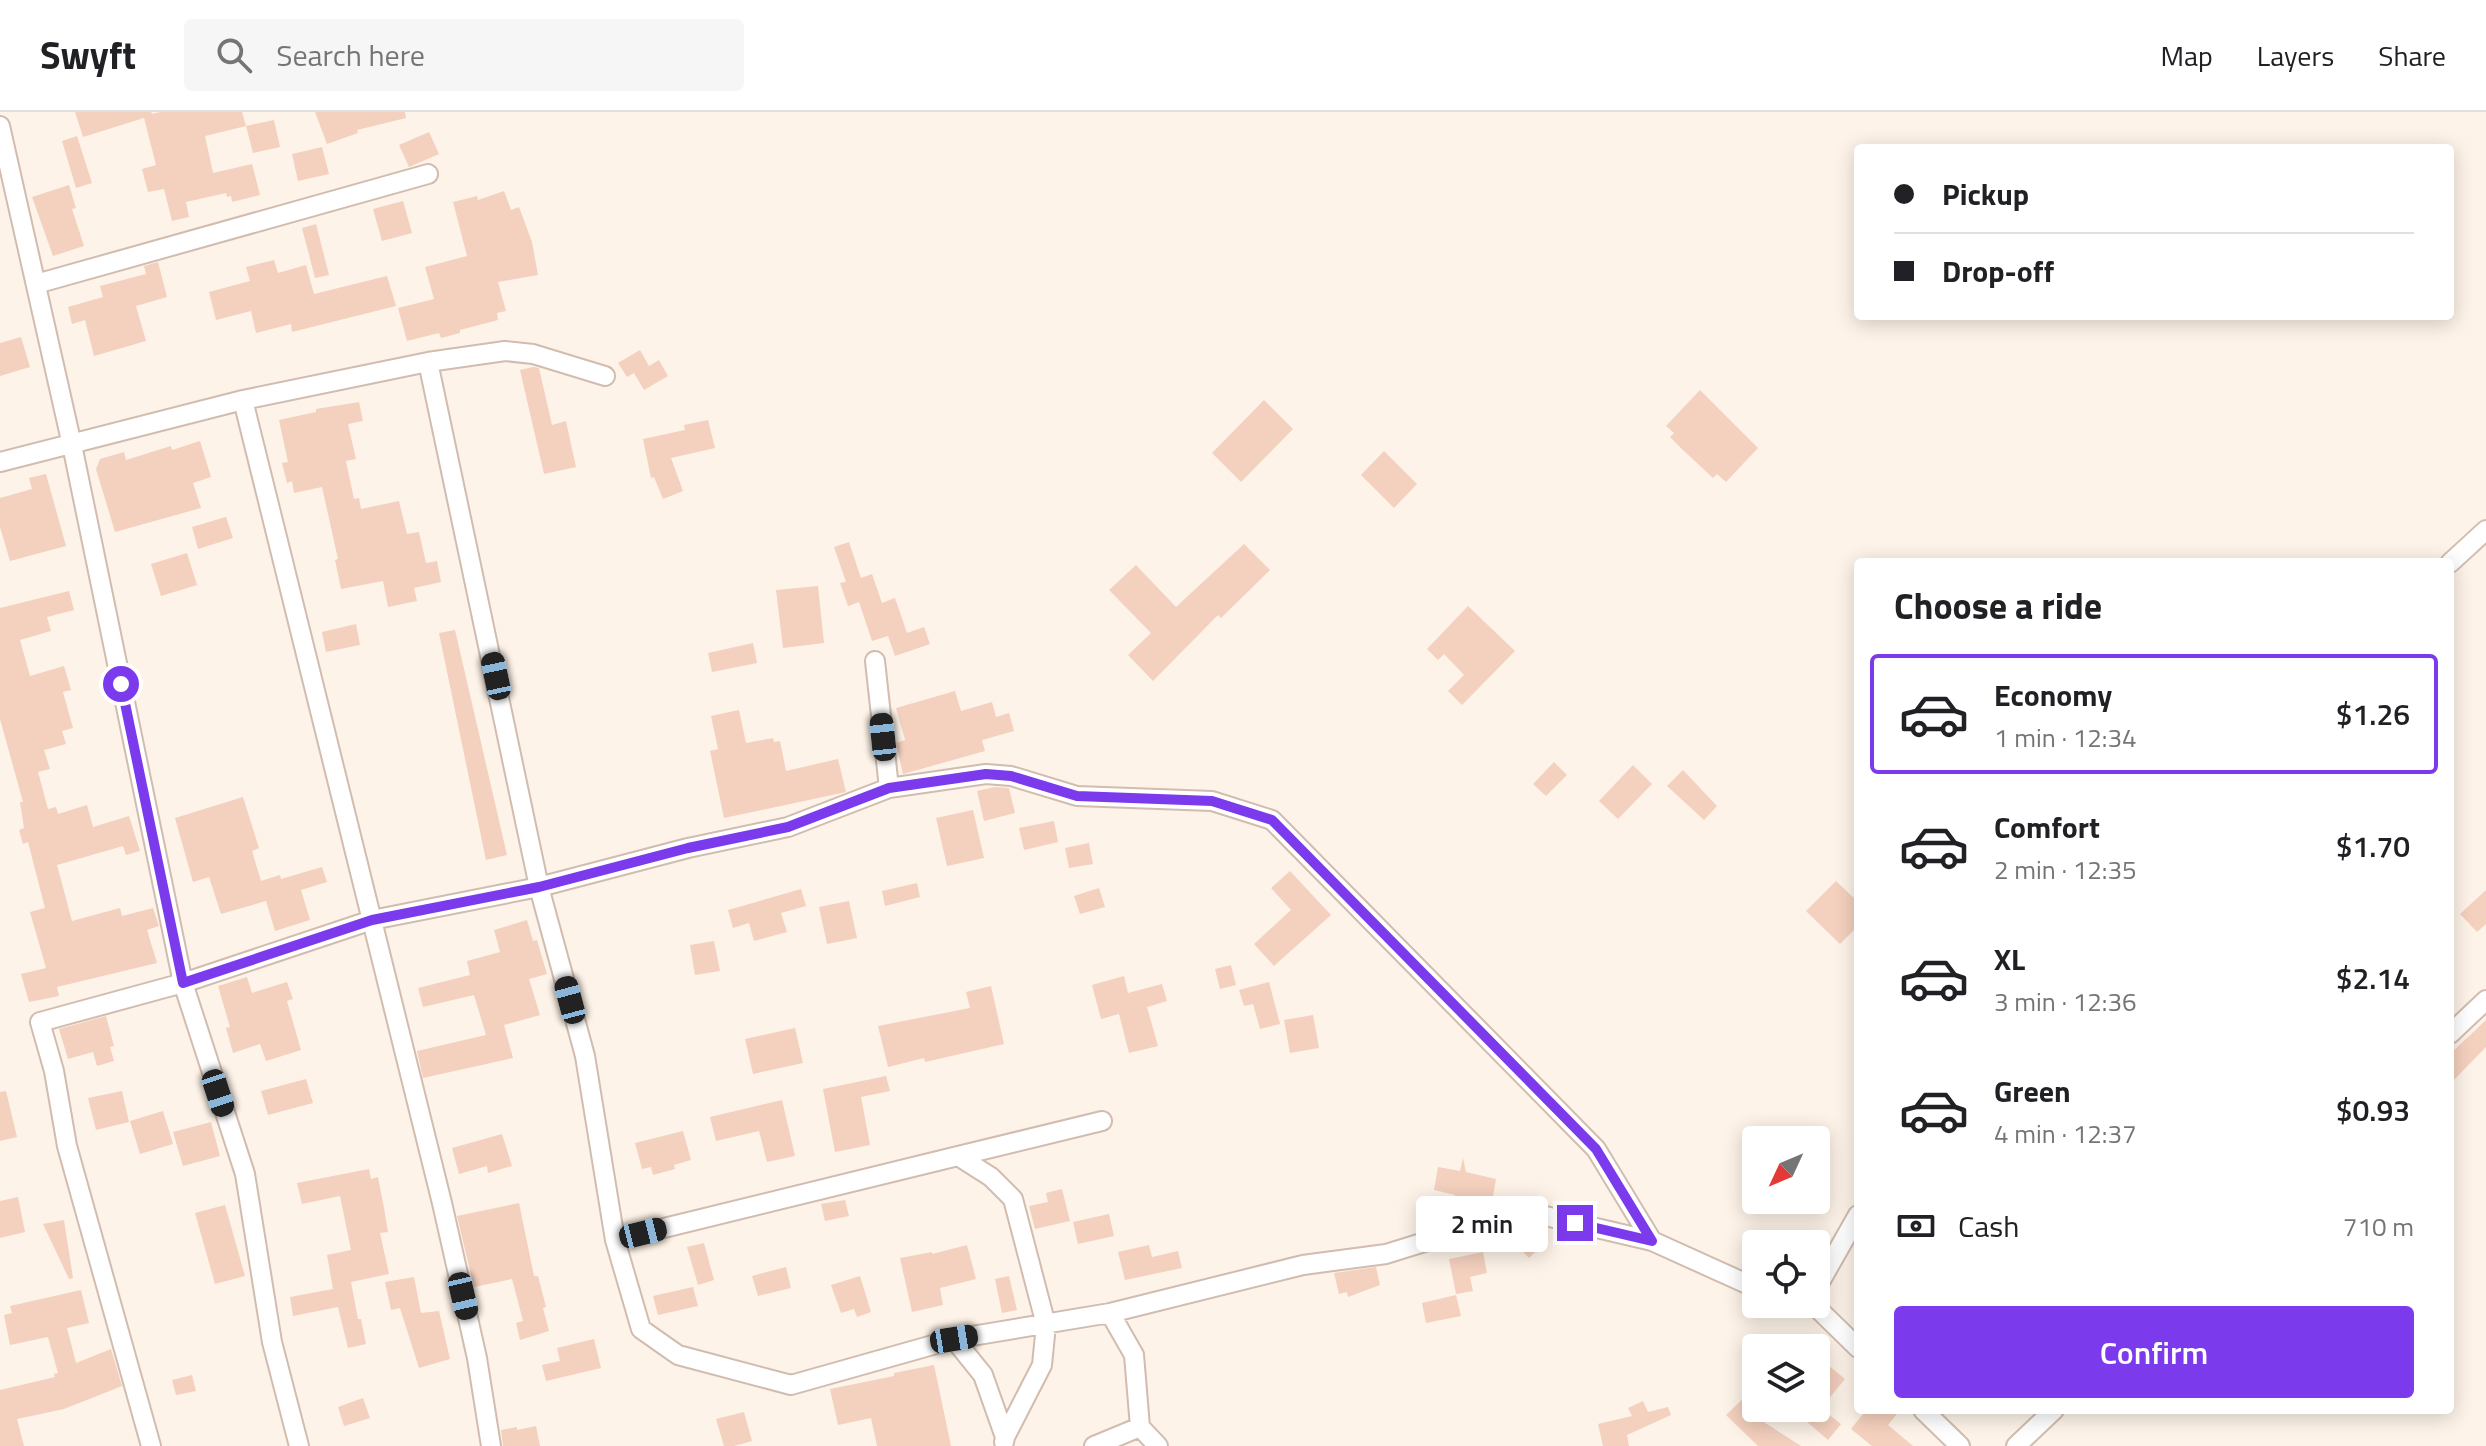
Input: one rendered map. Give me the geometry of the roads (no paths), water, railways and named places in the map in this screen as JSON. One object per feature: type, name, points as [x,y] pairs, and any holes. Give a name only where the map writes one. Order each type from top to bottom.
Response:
[{"type":"street","points":[[0,126],[72,445],[183,983],[245,1174],[272,1342],[299,1446]]},
{"type":"street","points":[[36,284],[428,174]]},
{"type":"street","points":[[0,462],[243,400],[428,362],[505,351],[533,354],[605,376]]},
{"type":"street","points":[[428,362],[539,887],[585,1056],[615,1240],[641,1329],[678,1355],[791,1385],[954,1339],[1110,1313],[1303,1265],[1386,1254],[1524,1211],[1652,1241],[1742,1282]]},
{"type":"street","points":[[243,400],[473,1342],[491,1446]]},
{"type":"street","points":[[2454,559],[2486,530]]},
{"type":"street","points":[[875,661],[889,788]]},
{"type":"street","points":[[151,1446],[67,1146],[54,1071],[40,1022],[183,983],[372,920],[539,887],[688,848],[788,827],[889,788],[986,774],[1011,776],[1077,796],[1212,801],[1272,820],[1596,1149],[1652,1241]]},
{"type":"street","points":[[2454,1030],[2486,1000]]},
{"type":"street","points":[[615,1240],[1102,1121]]},
{"type":"street","points":[[958,1156],[991,1177],[1013,1199],[1046,1325],[1042,1365],[1004,1441]]},
{"type":"street","points":[[1830,1264],[1854,1222]]},
{"type":"street","points":[[1110,1313],[1134,1355],[1140,1427],[1158,1446]]},
{"type":"street","points":[[1827,1318],[1854,1344]]},
{"type":"street","points":[[954,1339],[983,1375],[1004,1441]]},
{"type":"street","points":[[1927,1414],[1960,1446]]},
{"type":"street","points":[[2016,1446],[2050,1414]]},
{"type":"street","points":[[1094,1446],[1140,1427]]}]
